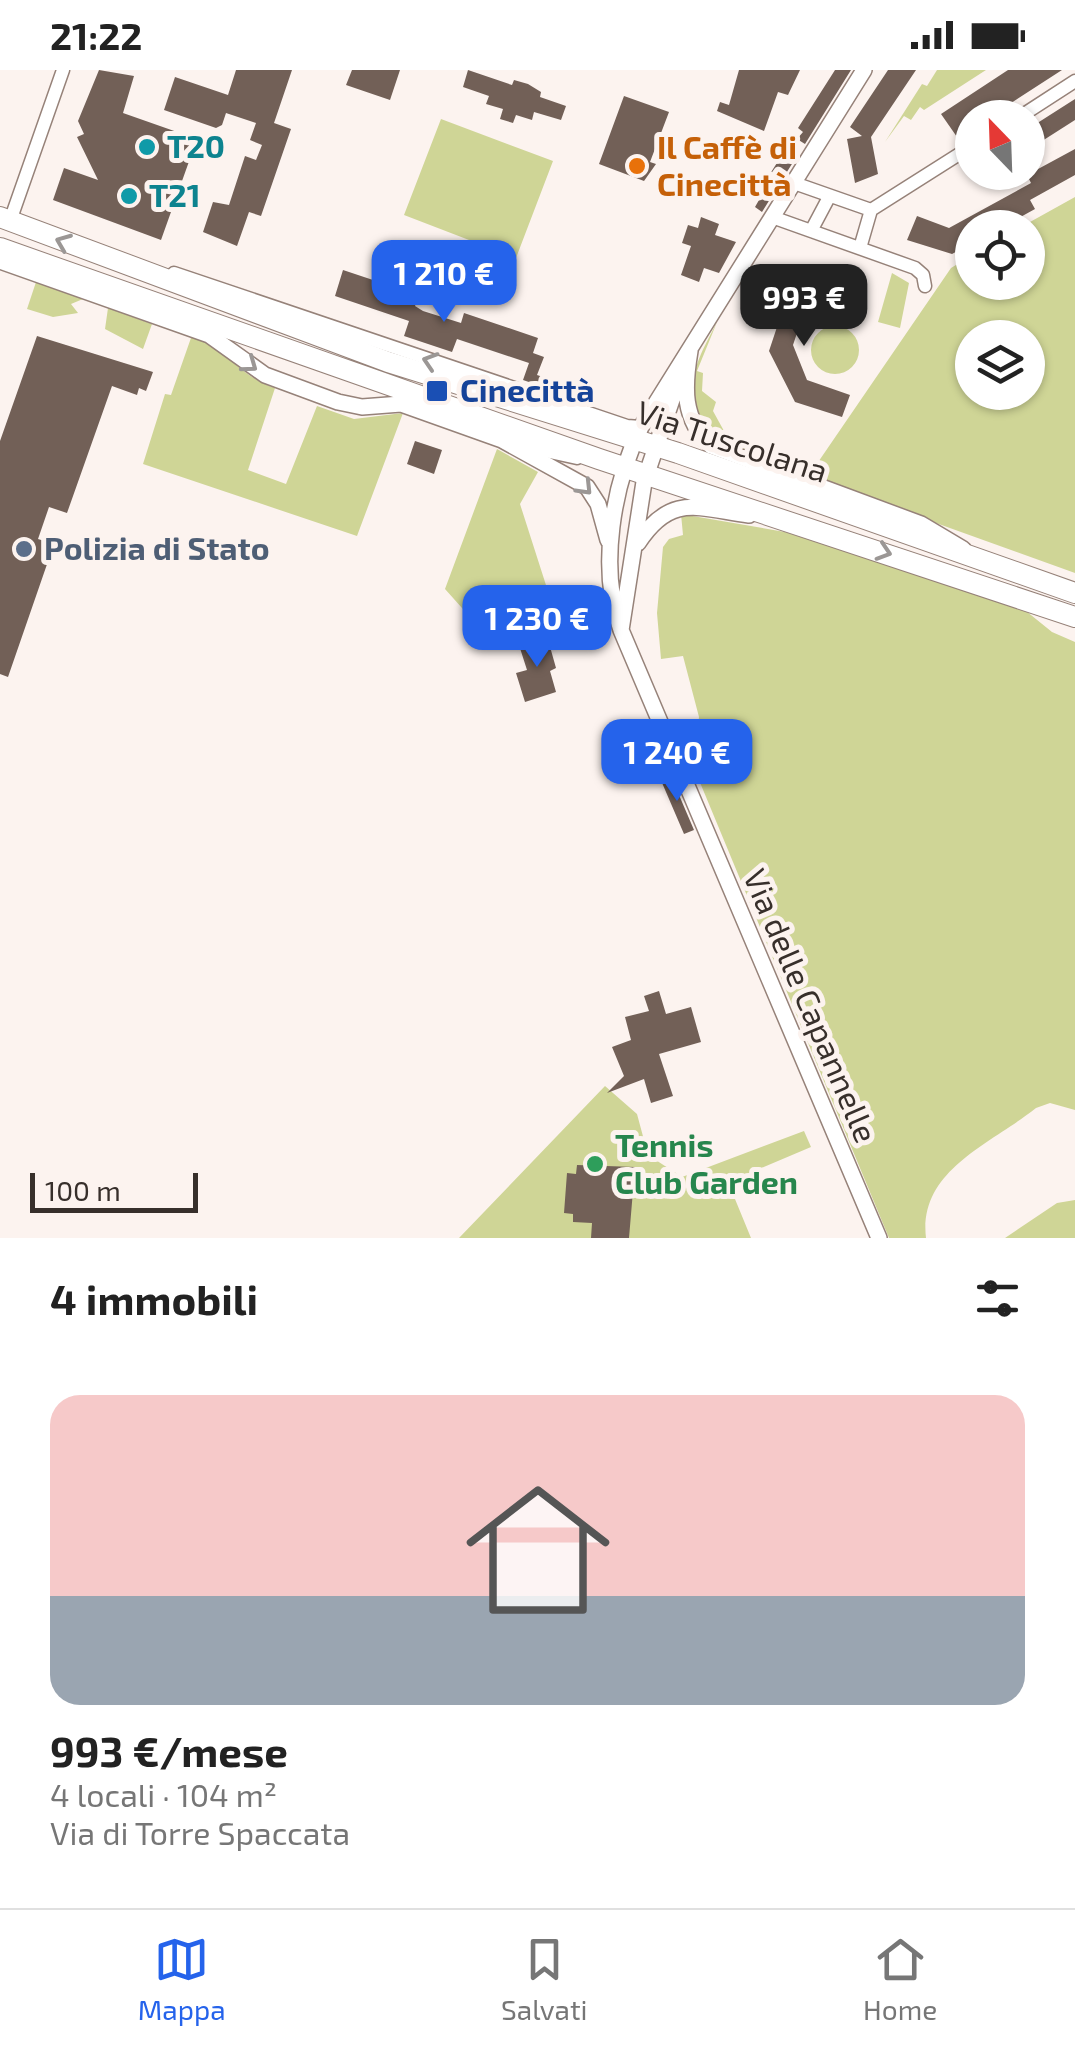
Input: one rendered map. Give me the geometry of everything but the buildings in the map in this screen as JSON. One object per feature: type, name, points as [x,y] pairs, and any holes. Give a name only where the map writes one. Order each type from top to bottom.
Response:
[{"type":"main road","name":"Via Tuscolana","points":[[5,219],[126,268],[388,362],[638,435],[1075,593]]},
{"type":"main road","name":"Via Tuscolana","points":[[0,248],[600,459],[1075,618]]},
{"type":"main road","points":[[1020,598],[1075,627]]},
{"type":"street","points":[[5,219],[64,70]]},
{"type":"street","points":[[621,630],[646,474],[638,435],[864,70]]},
{"type":"street","points":[[1045,100],[1075,81]]},
{"type":"street","points":[[860,248],[871,210],[955,157]]},
{"type":"street","points":[[794,184],[871,210]]},
{"type":"street","points":[[810,231],[828,198]]},
{"type":"street","points":[[772,217],[918,270],[925,286]]},
{"type":"street","name":"Via Tuscolana","points":[[0,261],[209,336],[264,375],[329,398],[362,407],[401,404],[502,440],[560,456],[600,459]]},
{"type":"street","points":[[638,435],[690,347]]},
{"type":"street","name":"Via Tuscolana","points":[[690,347],[686,406],[699,433],[716,450],[934,530],[978,560]]},
{"type":"street","name":"Via delle Capannelle","points":[[638,435],[617,494],[611,582],[621,630],[879,1238]]},
{"type":"street","points":[[502,440],[526,456],[572,475],[593,494],[607,535],[611,582]]},
{"type":"street","points":[[633,550],[652,522],[675,508],[692,506],[791,522]]},
{"type":"green space","points":[[937,70],[986,70],[924,110],[920,107],[911,120],[904,116],[885,142],[922,84],[927,86]]},
{"type":"green space","points":[[441,119],[553,161],[516,258],[404,215]]},
{"type":"green space","points":[[1075,197],[1075,573],[808,477],[707,433],[700,416],[694,377],[717,322],[697,371],[703,373],[702,391],[716,402],[713,411],[724,431],[722,439],[812,471],[955,266],[955,300],[1045,300],[1045,214]]},
{"type":"green space","points":[[892,273],[909,283],[900,328],[878,322]]},
{"type":"green space","points":[[36,282],[83,299],[71,304],[78,313],[53,317],[27,309]]},
{"type":"green space","points":[[108,308],[152,324],[143,349],[105,329]]},
{"type":"green space","points":[[835,326],[852,333],[859,350],[852,367],[835,374],[818,367],[811,350],[818,333]]},
{"type":"green space","points":[[192,335],[252,377],[275,388],[248,470],[286,484],[317,406],[354,419],[403,413],[357,536],[143,464],[165,394],[171,395]]},
{"type":"green space","points":[[497,449],[538,472],[520,504],[553,607],[479,627],[445,589]]},
{"type":"green space","points":[[681,514],[785,532],[943,582],[1026,611],[1052,632],[1075,642],[1075,1110],[1050,1103],[1036,1108],[961,1161],[933,1194],[926,1238],[889,1238],[694,768],[699,717],[683,656],[661,659],[657,613],[663,547],[669,539],[683,535]]},
{"type":"green space","name":"Tennis Club Garden","points":[[605,1086],[637,1114],[648,1155],[682,1177],[804,1131],[811,1147],[728,1182],[751,1238],[459,1238]]},
{"type":"green space","points":[[1075,1200],[1075,1238],[1005,1238],[1057,1203]]},
{"type":"place","name":"T20","points":[[147,147]]},
{"type":"place","name":"Il Caffè di Cinecittà","points":[[637,166]]},
{"type":"place","name":"T21","points":[[129,196]]},
{"type":"place","name":"Cinecittà","points":[[437,391]]},
{"type":"place","name":"Polizia di Stato","points":[[24,549]]},
{"type":"place","name":"Tennis Club Garden","points":[[595,1164]]}]
